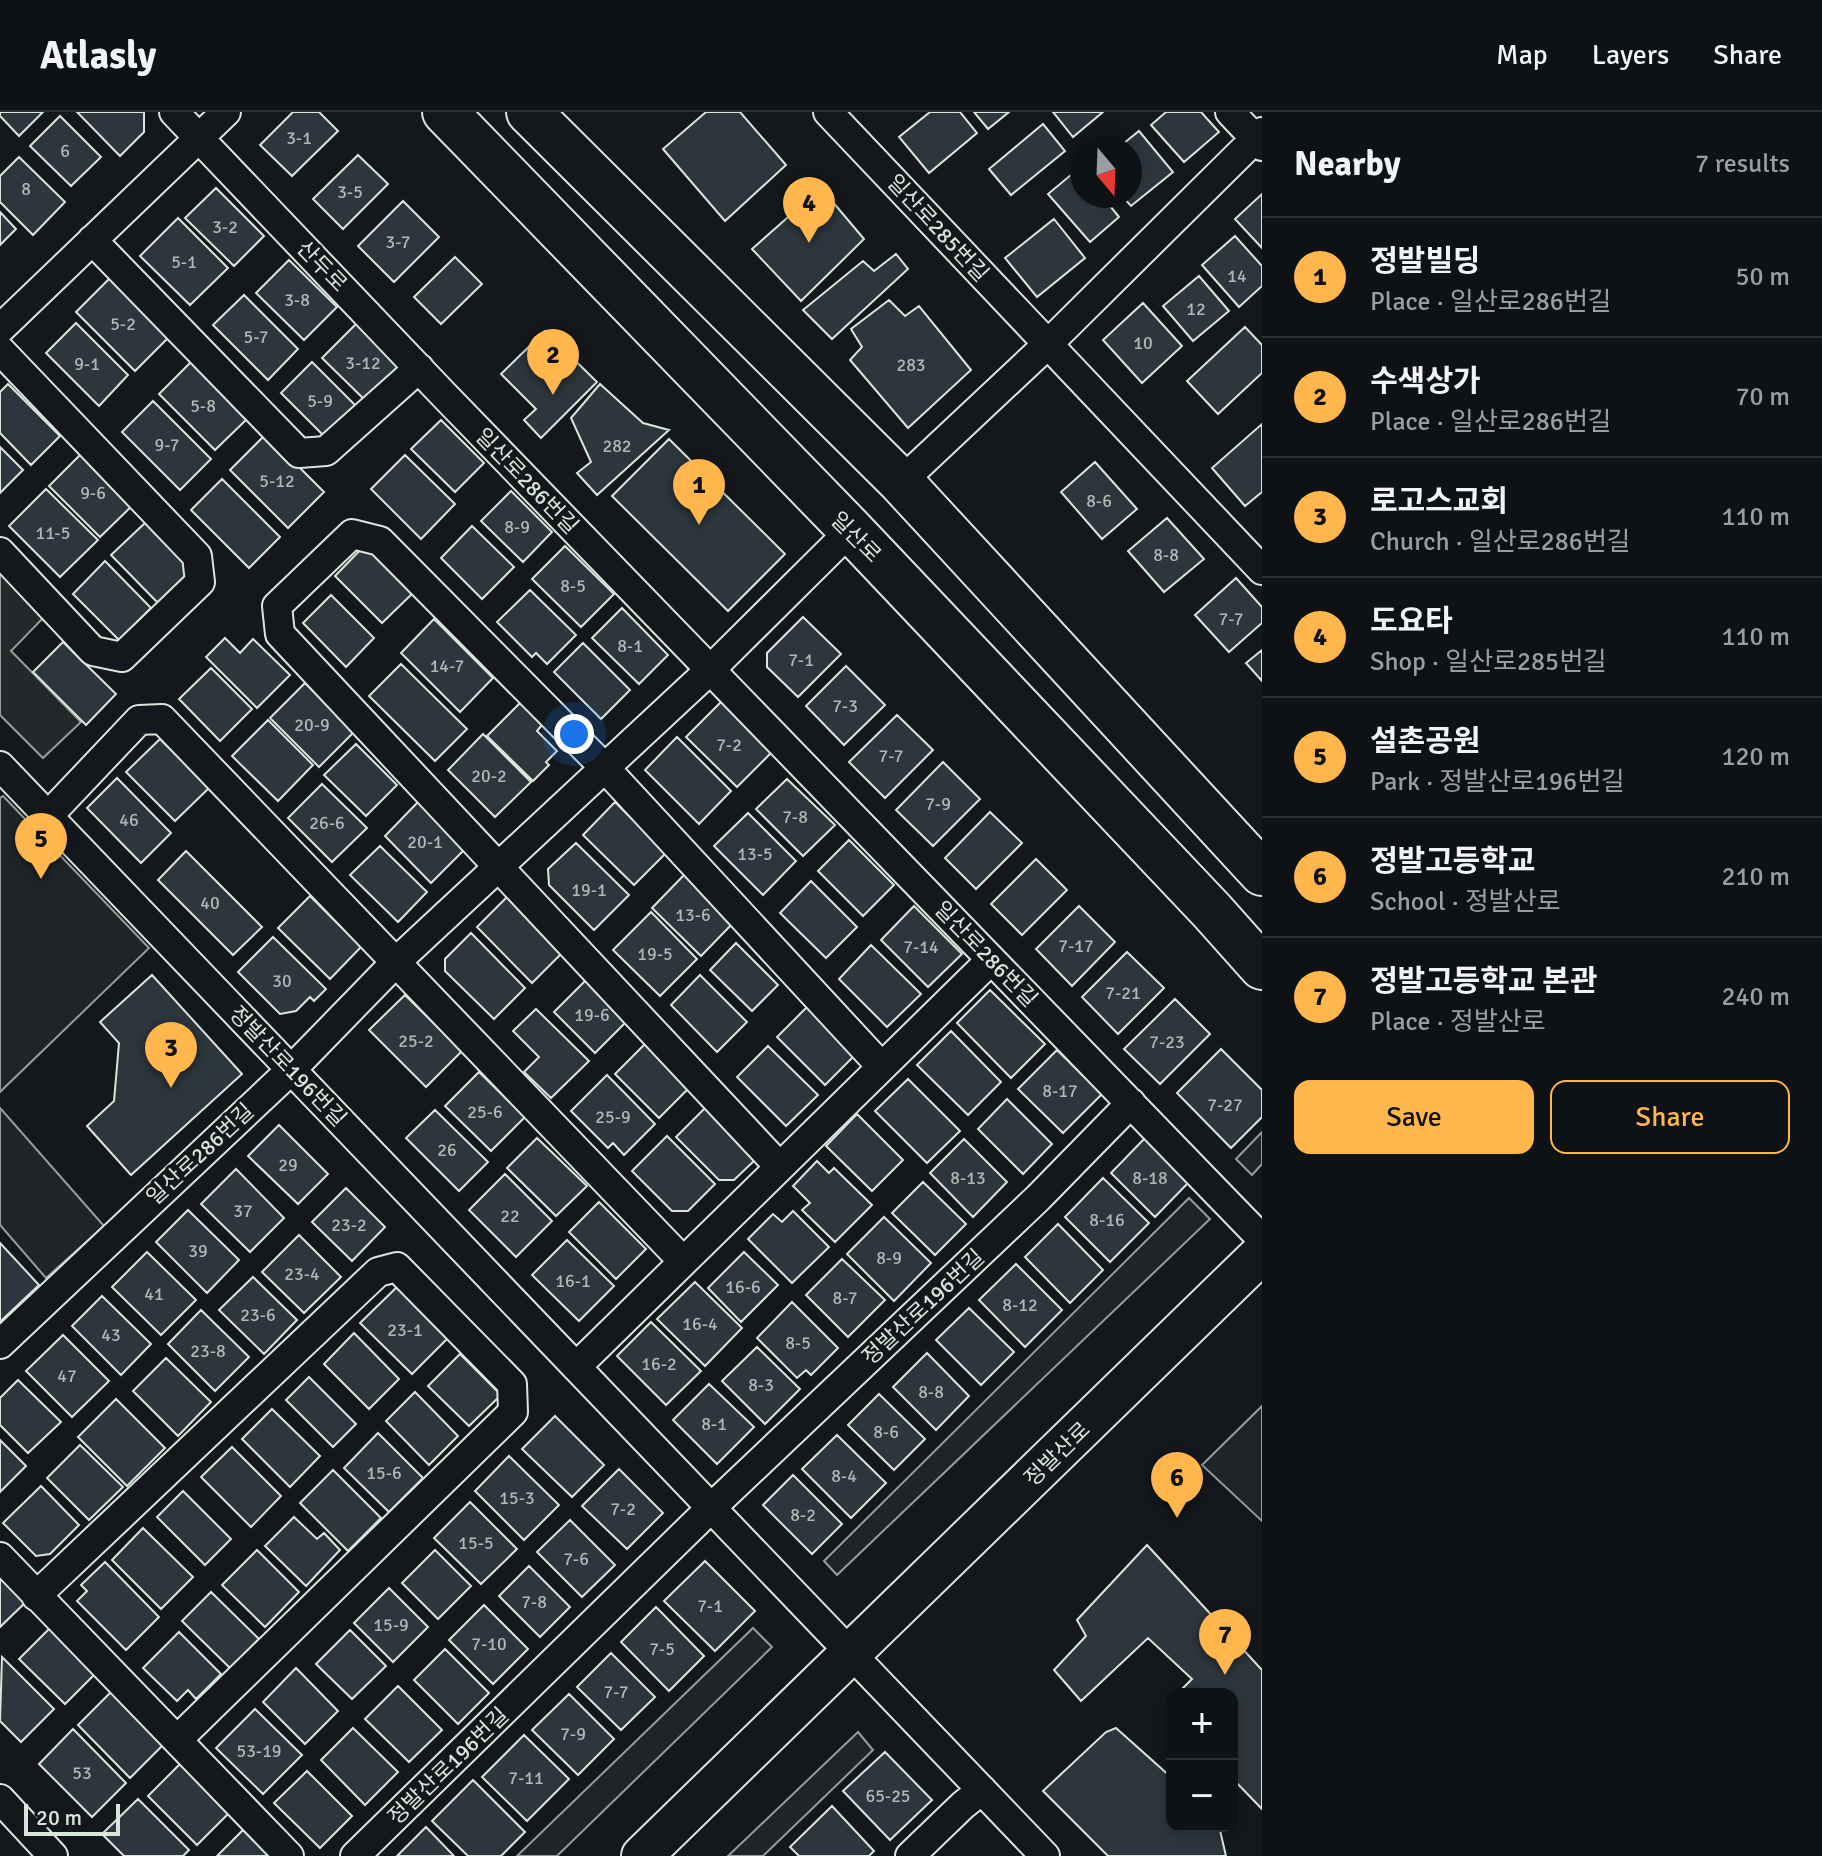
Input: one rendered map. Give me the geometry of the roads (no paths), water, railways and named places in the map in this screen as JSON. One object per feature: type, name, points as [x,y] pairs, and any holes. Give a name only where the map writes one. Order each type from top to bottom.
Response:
[{"type":"main road","name":"일산로","points":[[445,112],[851,530],[1262,967]]},
{"type":"main road","points":[[529,112],[901,482],[1262,873]]},
{"type":"main road","name":"정발산로","points":[[642,1856],[1262,1253]]},
{"type":"street","name":"산두로","points":[[174,112],[444,395]]},
{"type":"street","points":[[0,329],[226,112]]},
{"type":"street","name":"일산로285번길","points":[[828,112],[1262,570]]},
{"type":"street","points":[[901,482],[1260,139],[1230,112]]},
{"type":"street","points":[[92,240],[299,453],[326,451],[419,368]]},
{"type":"street","points":[[0,350],[197,556],[200,582],[122,657],[93,651],[0,552]]},
{"type":"street","name":"일산로286번길","points":[[444,395],[1262,1239]]},
{"type":"street","name":"일산로286번길","points":[[0,1344],[291,1070],[397,961],[710,670],[851,530]]},
{"type":"street","points":[[779,1166],[280,634],[277,606],[352,534],[380,541],[604,767],[881,1066]]},
{"type":"street","points":[[48,816],[139,720],[162,719],[682,1260]]},
{"type":"street","name":"정발산로196번길","points":[[0,766],[851,1654]]},
{"type":"street","points":[[576,1367],[991,960]]},
{"type":"street","name":"정발산로196번길","points":[[355,1856],[711,1508],[1038,1198],[1131,1103]]},
{"type":"street","points":[[36,1596],[378,1272],[397,1267],[512,1384],[513,1412],[177,1740]]},
{"type":"street","points":[[0,1557],[289,1856]]},
{"type":"street","points":[[851,1654],[1045,1856]]},
{"type":"street","points":[[910,1856],[982,1790]]},
{"type":"street","points":[[0,1799],[53,1856]]},
{"type":"place","name":"도요타","points":[[809,243]]},
{"type":"place","name":"수색상가","points":[[553,395]]},
{"type":"place","name":"정발빌딩","points":[[699,525]]},
{"type":"place","name":"설촌공원","points":[[41,879]]},
{"type":"place","name":"로고스교회","points":[[171,1088]]},
{"type":"place","name":"정발고등학교","points":[[1177,1518]]},
{"type":"place","name":"정발고등학교 본관","points":[[1225,1675]]}]
